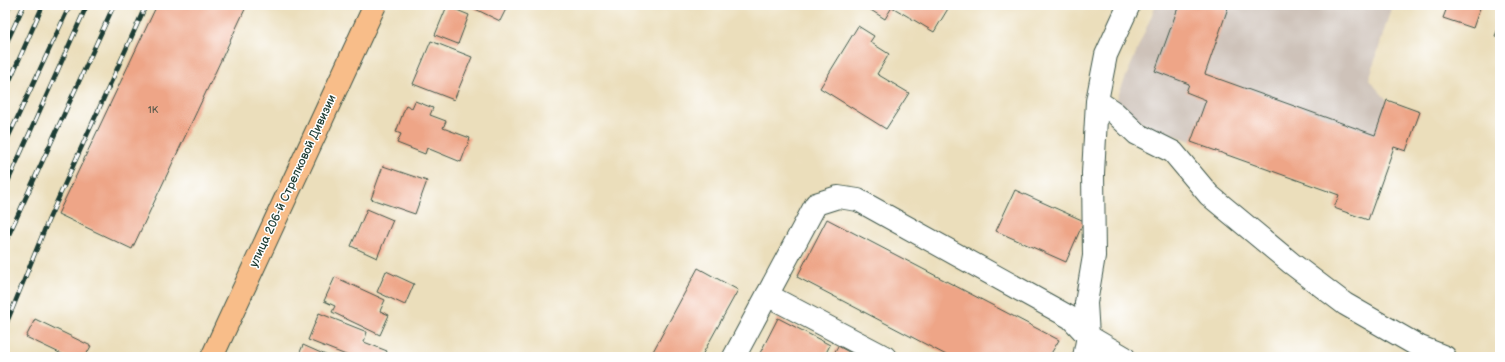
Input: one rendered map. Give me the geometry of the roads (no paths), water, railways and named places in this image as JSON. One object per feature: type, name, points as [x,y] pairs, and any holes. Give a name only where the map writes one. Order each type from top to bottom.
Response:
[{"type":"main road","name":"улица 206-й Стрелковой Дивизии","points":[[212,357],[375,5]]},
{"type":"street","points":[[1086,347],[1086,304],[1094,256],[1093,173],[1097,102],[1106,55],[1129,5]]},
{"type":"street","points":[[1097,102],[1115,113],[1137,134],[1173,152],[1209,195],[1291,263],[1345,304],[1420,347],[1445,357]]},
{"type":"street","points":[[734,357],[816,204],[838,197],[858,200],[1071,318],[1086,347],[1124,357]]},
{"type":"street","points":[[767,296],[884,357]]},
{"type":"railway","points":[[5,46],[24,5]]},
{"type":"railway","points":[[5,91],[43,5]]},
{"type":"railway","points":[[5,144],[70,5]]},
{"type":"railway","points":[[5,188],[87,5]]},
{"type":"railway","points":[[5,243],[114,5]]},
{"type":"railway","points":[[5,327],[48,221],[146,5]]}]
